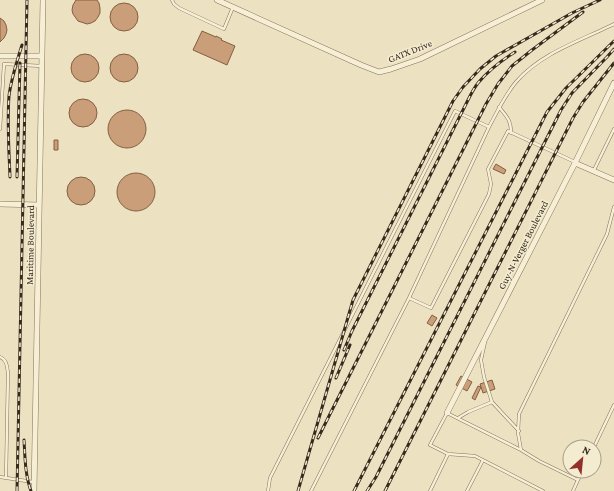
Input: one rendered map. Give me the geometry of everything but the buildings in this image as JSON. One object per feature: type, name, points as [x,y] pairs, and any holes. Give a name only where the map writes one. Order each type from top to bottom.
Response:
[{"type":"street","name":"Maritime Boulevard","points":[[34,491],[43,0]]},
{"type":"street","name":"GATX Drive","points":[[217,0],[379,72],[420,59],[542,0]]},
{"type":"street","points":[[0,56],[42,56]]},
{"type":"street","name":"Guy-N-Verger Boulevard","points":[[447,413],[614,83]]},
{"type":"street","points":[[575,162],[614,180]]},
{"type":"street","points":[[0,204],[39,205]]},
{"type":"lane","points":[[172,0],[179,8],[224,29],[232,7]]},
{"type":"lane","points":[[311,491],[409,298],[489,127],[504,100],[516,83],[532,67],[549,55],[614,24]]},
{"type":"lane","points":[[0,129],[4,64],[42,66]]},
{"type":"lane","points":[[499,108],[509,118],[512,133]]},
{"type":"lane","points":[[268,491],[270,478],[455,111],[489,127]]},
{"type":"lane","points":[[593,171],[614,129]]},
{"type":"lane","points":[[409,298],[431,308],[489,194],[491,184],[488,169],[508,131],[575,162]]},
{"type":"lane","points":[[521,450],[518,431],[519,414],[608,234],[614,207]]},
{"type":"lane","points":[[487,336],[481,360],[484,377],[492,402],[518,431]]},
{"type":"lane","points":[[0,357],[7,362],[8,373],[6,478]]},
{"type":"lane","points":[[457,418],[492,402]]},
{"type":"lane","points":[[598,439],[614,404]]},
{"type":"lane","points":[[542,491],[475,456],[448,454],[430,445],[447,413],[578,480],[573,491]]},
{"type":"lane","points":[[430,491],[448,454]]},
{"type":"lane","points":[[467,491],[483,460]]},
{"type":"lane","points":[[0,477],[34,482]]},
{"type":"lane","points":[[532,491],[534,487]]},
{"type":"railway","points":[[17,491],[27,0]]},
{"type":"railway","points":[[298,491],[353,300],[453,101],[463,87],[480,69],[496,56],[572,13],[600,0]]},
{"type":"railway","points":[[318,438],[486,104],[498,84],[512,66],[583,12]]},
{"type":"railway","points":[[354,491],[547,112],[566,88],[614,41]]},
{"type":"railway","points":[[10,177],[8,126],[9,96],[22,45]]},
{"type":"railway","points":[[367,491],[376,477],[561,110],[572,93],[614,49]]},
{"type":"railway","points":[[344,350],[352,331],[473,91],[478,83],[491,70],[515,52]]},
{"type":"railway","points":[[17,177],[20,63]]},
{"type":"railway","points":[[385,491],[573,118],[583,102],[614,63]]},
{"type":"railway","points":[[336,378],[350,345]]},
{"type":"railway","points":[[24,440],[26,472],[31,491]]}]
